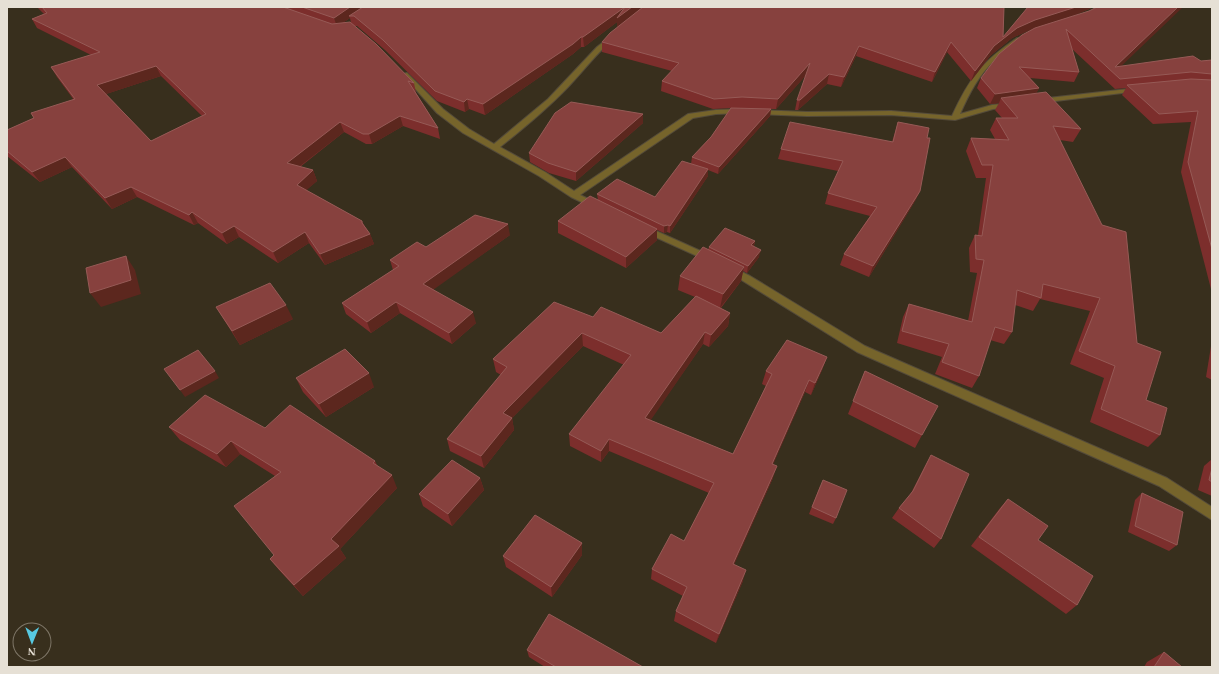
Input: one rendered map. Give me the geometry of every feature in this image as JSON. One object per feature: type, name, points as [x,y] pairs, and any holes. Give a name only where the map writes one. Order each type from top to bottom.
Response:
[{"type":"street","points":[[494,148],[512,134],[568,83],[586,62],[619,31]]},
{"type":"street","points":[[955,118],[968,91],[985,66],[1007,47],[1024,36]]},
{"type":"street","points":[[397,67],[440,111],[466,131],[542,174],[574,196],[603,209]]},
{"type":"street","points":[[574,196],[691,116],[700,114],[740,111],[806,114],[891,113],[955,118],[992,107],[1147,89]]},
{"type":"street","points":[[639,226],[721,264],[755,282],[827,331],[860,349],[1163,482],[1212,514]]},
{"type":"building","points":[[42,7],[283,7],[332,24],[350,22],[376,44],[414,83],[408,81],[438,128],[400,116],[369,134],[363,134],[340,122],[287,163],[313,170],[297,185],[362,221],[370,234],[320,254],[305,232],[273,252],[234,226],[222,233],[192,212],[189,215],[131,187],[105,198],[65,157],[32,172],[7,151],[7,130],[34,118],[31,113],[75,99],[51,67],[100,52],[32,19],[47,13]],"holes":[[[156,66],[206,114],[151,141],[97,85]]]},
{"type":"building","points":[[302,7],[350,7],[334,18]]},
{"type":"building","points":[[363,7],[625,7],[573,44],[483,104],[467,99],[464,102],[435,91],[383,40],[354,16],[349,16]]},
{"type":"building","points":[[625,7],[632,7],[617,18]]},
{"type":"building","points":[[643,7],[1004,7],[1003,37],[1028,7],[1076,7],[1035,20],[1017,28],[994,46],[975,71],[951,42],[935,72],[859,46],[844,77],[829,74],[800,100],[797,100],[810,63],[778,99],[742,97],[714,99],[662,81],[679,63],[602,42],[610,33]]},
{"type":"building","points":[[1097,7],[1178,7],[1115,67],[1193,56],[1201,61],[1212,60],[1212,74],[1191,72],[1120,79],[1066,29],[1079,72],[1019,67],[1039,88],[995,94],[981,78],[999,54],[1022,35],[1035,28],[1089,11]]},
{"type":"building","points":[[1191,79],[1212,80],[1212,249],[1188,162],[1198,111],[1159,114],[1127,85]]},
{"type":"building","points":[[1046,92],[1081,129],[1053,126],[1102,225],[1126,232],[1137,343],[1161,352],[1146,400],[1167,408],[1160,435],[1101,409],[1115,366],[1079,351],[1100,298],[1043,284],[1041,298],[1017,290],[1012,332],[995,327],[979,376],[942,362],[949,344],[902,331],[909,304],[972,322],[984,260],[976,259],[975,235],[982,236],[993,165],[982,165],[971,138],[1009,140],[996,118],[1018,118],[1001,98]]},
{"type":"building","points":[[571,102],[643,114],[576,172],[548,163],[529,153],[555,113]]},
{"type":"building","points":[[731,108],[771,109],[719,167],[692,157],[711,137]]},
{"type":"building","points":[[790,122],[893,142],[898,122],[929,128],[927,138],[930,138],[920,191],[873,266],[844,254],[877,207],[828,193],[843,161],[781,149]]},
{"type":"building","points":[[682,161],[708,169],[670,226],[664,226],[597,194],[617,179],[655,197]]},
{"type":"building","points":[[590,196],[657,229],[626,257],[558,221]]},
{"type":"building","points":[[475,215],[508,224],[423,284],[473,312],[449,333],[396,302],[367,322],[342,303],[399,266],[390,260],[417,242],[426,247]]},
{"type":"building","points":[[725,228],[755,241],[751,245],[761,250],[748,266],[709,247]]},
{"type":"building","points":[[703,247],[744,267],[723,294],[680,276]]},
{"type":"building","points":[[126,256],[131,280],[90,293],[86,268]]},
{"type":"building","points":[[270,283],[286,305],[232,331],[216,307]]},
{"type":"building","points":[[696,296],[730,313],[711,335],[705,332],[645,418],[733,454],[772,374],[766,371],[787,340],[827,357],[815,383],[809,380],[772,464],[777,466],[733,564],[746,570],[719,634],[676,611],[687,587],[652,569],[671,534],[684,541],[714,483],[609,439],[601,451],[569,434],[631,355],[582,333],[503,413],[512,418],[481,456],[447,439],[507,367],[493,359],[554,302],[593,317],[601,307],[661,333]]},
{"type":"building","points":[[345,349],[369,373],[319,404],[296,378]]},
{"type":"building","points":[[198,350],[215,371],[180,390],[164,369]]},
{"type":"building","points":[[865,371],[938,406],[922,435],[853,401]]},
{"type":"building","points":[[205,395],[265,428],[290,405],[375,461],[373,463],[392,475],[331,539],[339,546],[294,585],[270,559],[274,555],[234,506],[281,472],[231,441],[217,454],[169,427]]},
{"type":"building","points":[[931,455],[969,474],[941,539],[899,508],[913,491]]},
{"type":"building","points":[[452,460],[480,478],[448,514],[419,494]]},
{"type":"building","points":[[1212,468],[1212,482],[1209,480]]},
{"type":"building","points":[[823,480],[847,490],[836,518],[812,507]]},
{"type":"building","points":[[1142,493],[1183,512],[1177,545],[1135,526]]},
{"type":"building","points":[[1008,499],[1048,526],[1038,540],[1093,576],[1077,605],[979,537]]},
{"type":"building","points":[[535,515],[582,543],[551,587],[503,556]]},
{"type":"building","points":[[549,614],[643,667],[556,667],[527,650]]},
{"type":"building","points":[[1164,652],[1182,667],[1154,667]]}]
